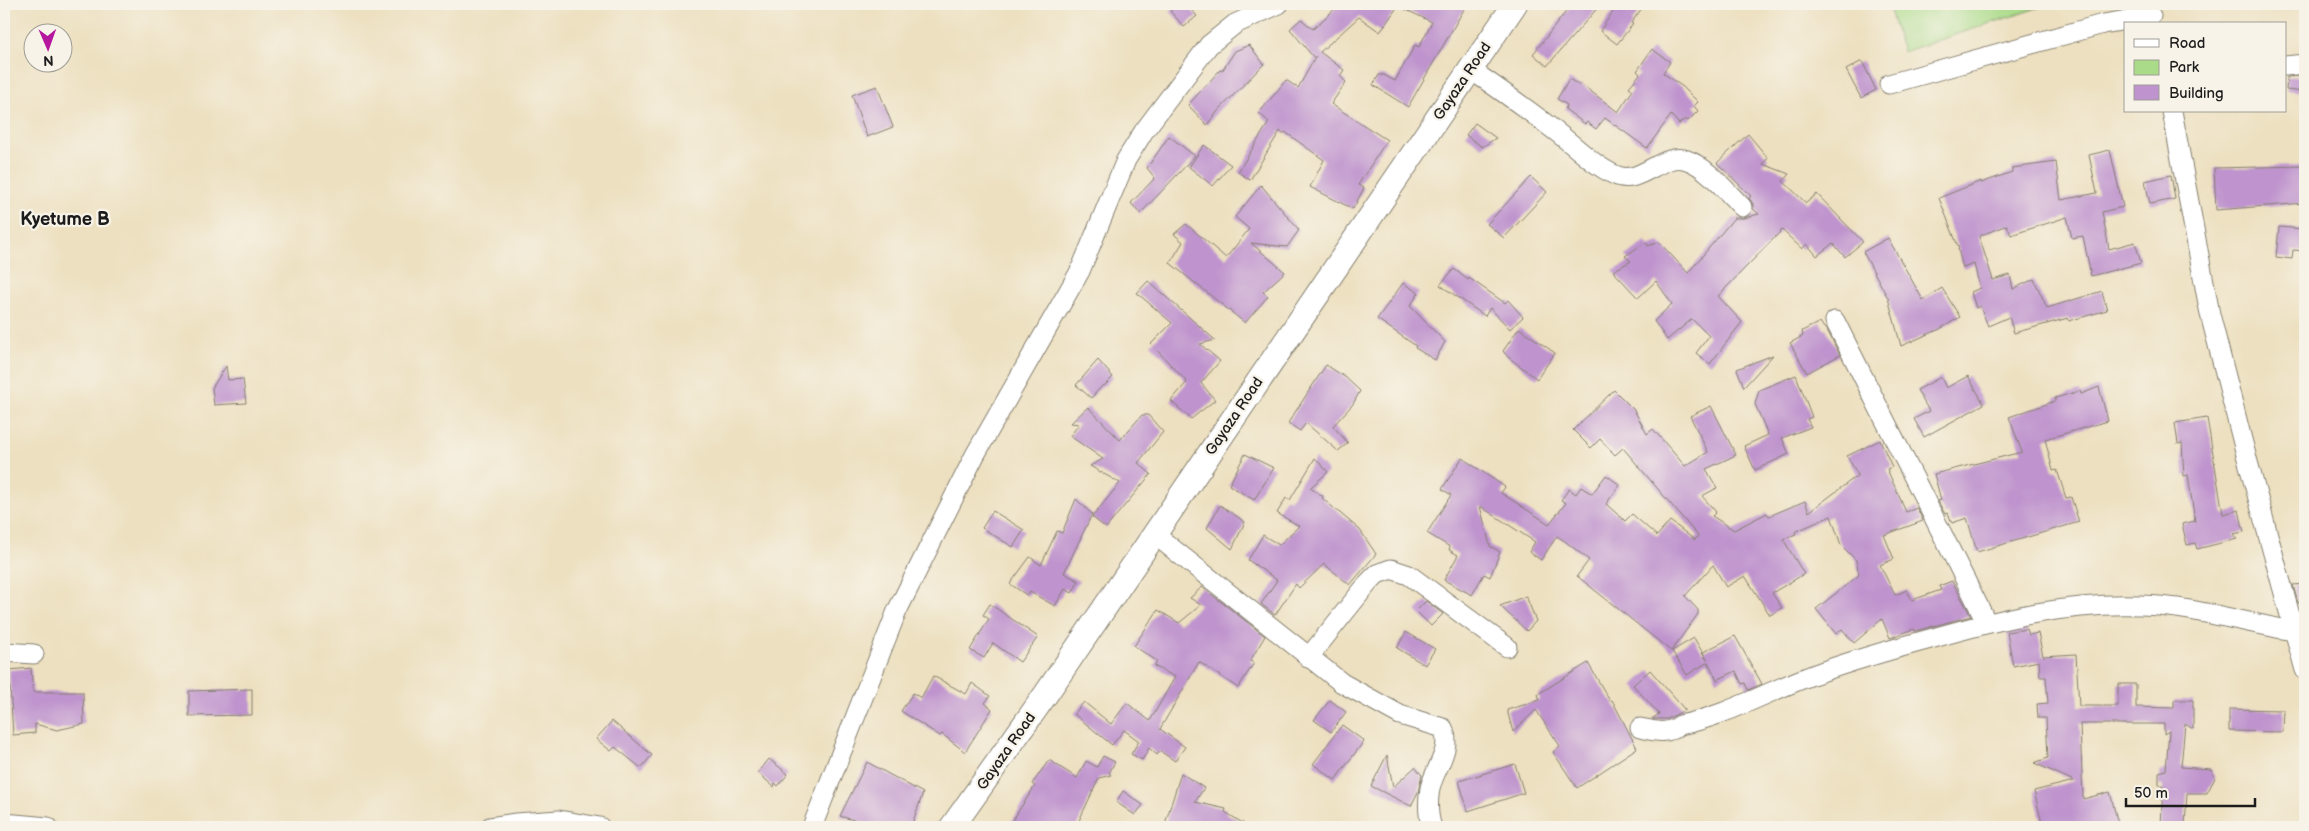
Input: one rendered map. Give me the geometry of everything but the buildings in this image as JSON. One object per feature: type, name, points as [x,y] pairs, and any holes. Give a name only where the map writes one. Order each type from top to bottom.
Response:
[{"type":"main road","name":"Gayaza Road","points":[[952,827],[1515,4]]},
{"type":"street","points":[[812,827],[897,611],[975,455],[1080,272],[1126,160],[1144,131],[1209,45],[1235,24],[1279,4]]},
{"type":"street","points":[[1889,84],[2085,28],[2151,14]]},
{"type":"street","points":[[2286,66],[2305,64]]},
{"type":"street","points":[[1471,70],[1526,108],[1603,168],[1618,176],[1624,178],[1636,175],[1664,161],[1686,159],[1702,169],[1742,207]]},
{"type":"street","points":[[2172,112],[2210,314],[2245,451],[2305,670]]},
{"type":"street","points":[[1835,320],[1987,623]]},
{"type":"street","points":[[1154,534],[1308,658],[1342,683],[1400,715],[1443,728],[1447,736],[1446,746],[1430,790],[1429,810],[1432,827]]},
{"type":"street","points":[[1308,658],[1369,582],[1377,574],[1391,569],[1409,575],[1507,646]]},
{"type":"street","points":[[1640,728],[1660,733],[1676,729],[1680,725],[1724,713],[1820,672],[1987,623],[2057,609],[2089,605],[2144,605],[2192,611],[2254,625],[2294,631]]},
{"type":"street","points":[[4,652],[34,654]]},
{"type":"street","points":[[490,827],[559,820],[600,827]]},
{"type":"street","points":[[4,823],[48,827]]},
{"type":"green space","points":[[1888,4],[2049,4],[1903,52]]},
{"type":"district","name":"Kyetume B","points":[[65,219]]}]
